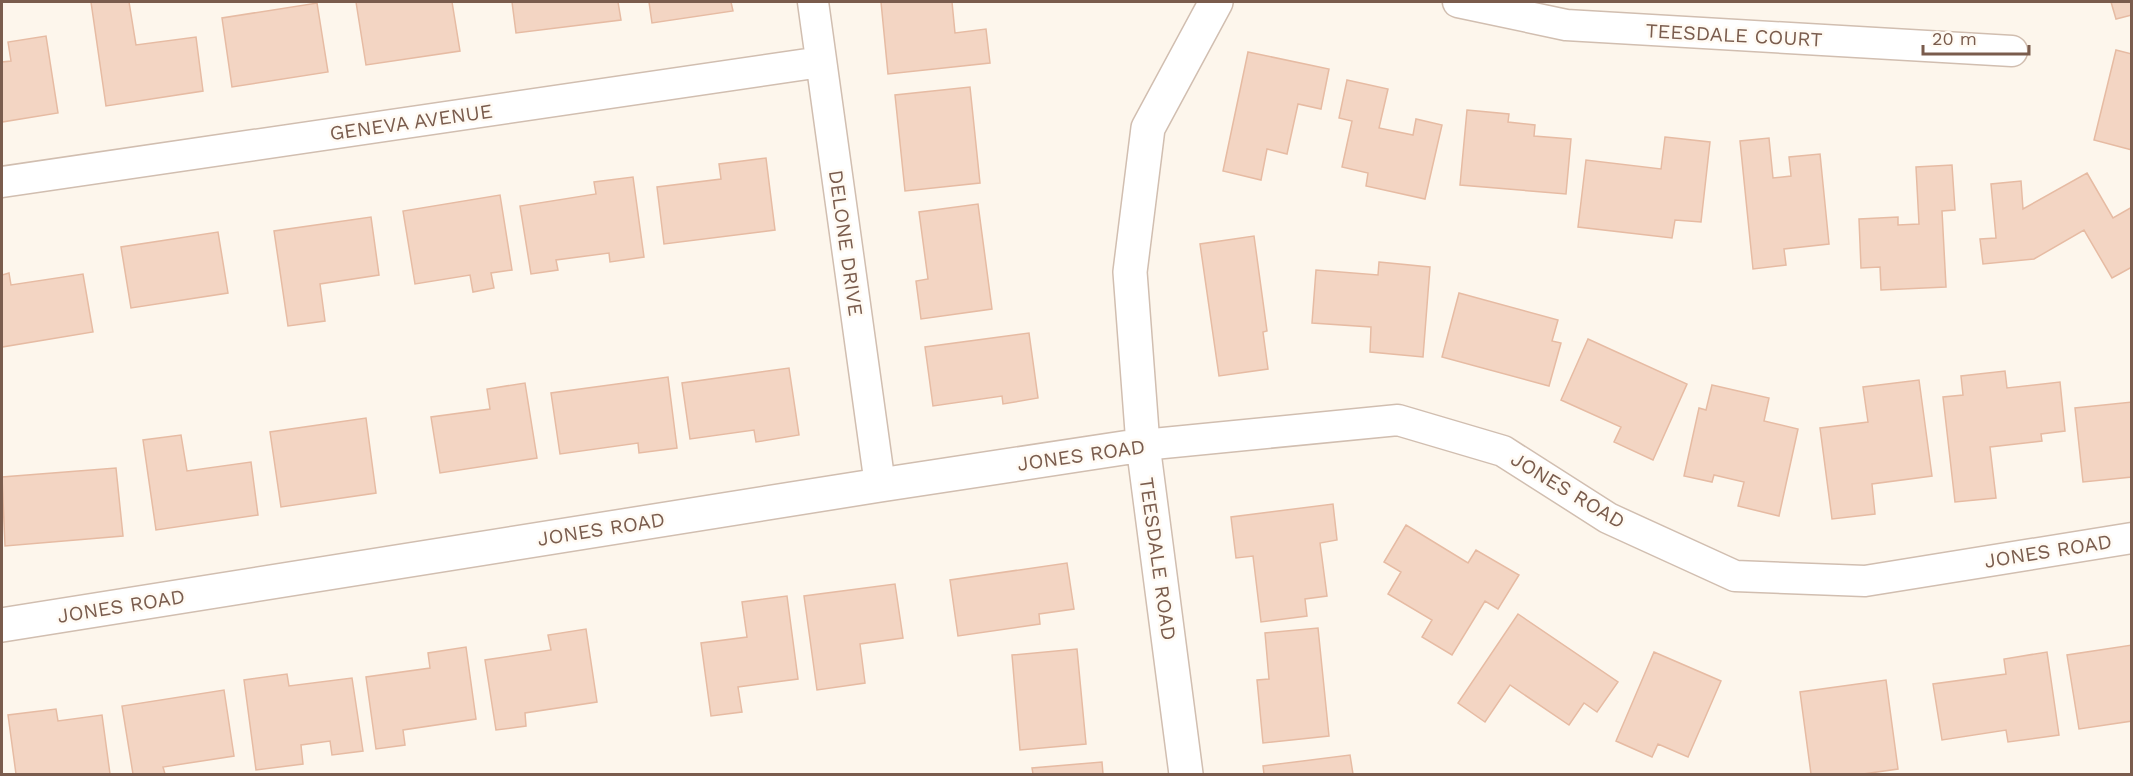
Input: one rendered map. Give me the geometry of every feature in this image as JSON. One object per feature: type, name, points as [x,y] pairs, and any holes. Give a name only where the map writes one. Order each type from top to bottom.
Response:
[{"type":"street","name":"DELONE DRIVE","points":[[813,2],[880,485]]},
{"type":"street","name":"TEESDALE ROAD","points":[[1186,774],[1143,445],[1130,272],[1148,128],[1216,2]]},
{"type":"street","name":"TEESDALE COURT","points":[[1458,2],[1566,26],[2012,51]]},
{"type":"street","name":"GENEVA AVENUE","points":[[2,182],[821,62]]},
{"type":"street","name":"JONES ROAD","points":[[2,625],[1143,445],[1398,420],[1503,451],[1608,518],[1735,576],[1865,581],[2132,538]]},
{"type":"building","points":[[91,2],[129,2],[136,45],[196,37],[203,91],[106,106]]},
{"type":"building","points":[[356,2],[452,2],[460,51],[366,65]]},
{"type":"building","points":[[512,2],[618,2],[621,20],[516,33]]},
{"type":"building","points":[[649,2],[731,2],[733,11],[652,23]]},
{"type":"building","points":[[881,2],[952,2],[955,33],[986,29],[990,63],[888,74]]},
{"type":"building","points":[[2111,2],[2132,2],[2132,15],[2116,19]]},
{"type":"building","points":[[317,3],[328,72],[232,87],[222,18]]},
{"type":"building","points":[[46,36],[58,113],[2,122],[2,62],[11,61],[8,42]]},
{"type":"building","points":[[2116,50],[2132,54],[2132,150],[2094,140]]},
{"type":"building","points":[[1248,52],[1329,69],[1321,109],[1298,104],[1287,154],[1267,149],[1261,180],[1223,171]]},
{"type":"building","points":[[1347,80],[1388,89],[1379,128],[1413,135],[1416,119],[1442,125],[1425,199],[1366,186],[1368,173],[1342,167],[1352,121],[1339,118]]},
{"type":"building","points":[[970,87],[980,183],[905,191],[895,95]]},
{"type":"building","points":[[1467,110],[1509,114],[1508,122],[1535,125],[1534,136],[1571,139],[1566,194],[1460,185]]},
{"type":"building","points":[[1665,137],[1710,142],[1701,222],[1675,220],[1672,238],[1578,227],[1586,160],[1661,169]]},
{"type":"building","points":[[1769,138],[1773,178],[1791,176],[1789,157],[1820,154],[1829,244],[1784,249],[1786,265],[1753,269],[1740,141]]},
{"type":"building","points":[[766,158],[775,230],[664,244],[657,187],[721,179],[719,164]]},
{"type":"building","points":[[1952,165],[1955,210],[1942,211],[1946,287],[1881,290],[1880,267],[1861,268],[1859,219],[1898,217],[1898,225],[1919,224],[1916,167]]},
{"type":"building","points":[[2087,173],[2113,218],[2132,207],[2132,267],[2112,278],[2084,230],[2034,259],[1983,264],[1980,239],[1996,238],[1991,184],[2021,181],[2023,209]]},
{"type":"building","points":[[633,177],[644,257],[610,262],[609,253],[556,260],[558,270],[531,274],[520,206],[596,194],[594,182]]},
{"type":"building","points":[[500,195],[512,270],[491,273],[494,288],[473,292],[470,275],[415,284],[403,211]]},
{"type":"building","points":[[978,204],[992,309],[921,319],[916,281],[928,279],[919,212]]},
{"type":"building","points":[[371,217],[379,275],[320,284],[325,321],[288,326],[274,231]]},
{"type":"building","points":[[218,232],[228,293],[131,308],[121,247]]},
{"type":"building","points":[[1254,236],[1267,331],[1263,332],[1268,369],[1219,376],[1200,244]]},
{"type":"building","points":[[1379,262],[1430,267],[1423,357],[1370,352],[1371,327],[1312,323],[1316,270],[1378,275]]},
{"type":"building","points":[[9,273],[11,285],[83,274],[93,332],[2,347],[2,275]]},
{"type":"building","points":[[1459,293],[1558,320],[1552,341],[1561,343],[1549,386],[1442,357]]},
{"type":"building","points":[[1029,333],[1038,398],[1003,404],[1002,396],[933,406],[925,347]]},
{"type":"building","points":[[1588,339],[1687,384],[1653,460],[1614,442],[1621,427],[1561,400]]},
{"type":"building","points":[[789,368],[799,435],[756,442],[754,430],[690,439],[682,383]]},
{"type":"building","points":[[2005,371],[2007,388],[2060,382],[2065,431],[2041,434],[2042,441],[1990,447],[1996,498],[1955,502],[1943,397],[1963,395],[1961,376]]},
{"type":"building","points":[[668,377],[677,448],[639,453],[638,443],[560,454],[551,393]]},
{"type":"building","points":[[1919,380],[1932,476],[1872,484],[1875,514],[1832,519],[1820,428],[1868,422],[1863,387]]},
{"type":"building","points":[[525,383],[537,458],[440,473],[431,417],[490,409],[487,389]]},
{"type":"building","points":[[1712,385],[1769,398],[1764,421],[1798,429],[1779,516],[1738,506],[1744,482],[1714,475],[1712,482],[1684,476],[1699,408],[1706,410]]},
{"type":"building","points":[[2132,402],[2132,477],[2083,482],[2075,408]]},
{"type":"building","points":[[366,418],[376,493],[281,507],[270,432]]},
{"type":"building","points":[[181,435],[187,471],[251,462],[258,515],[156,530],[143,440]]},
{"type":"building","points":[[116,468],[123,536],[5,546],[2,477]]},
{"type":"building","points":[[1333,504],[1337,540],[1320,543],[1327,596],[1305,599],[1307,616],[1261,622],[1253,556],[1236,558],[1231,517]]},
{"type":"building","points":[[1406,525],[1468,563],[1476,550],[1519,575],[1498,609],[1485,601],[1452,655],[1422,637],[1432,620],[1388,594],[1401,572],[1384,562]]},
{"type":"building","points":[[1067,563],[1074,609],[1039,614],[1040,624],[958,636],[950,580]]},
{"type":"building","points":[[895,584],[903,638],[860,644],[865,683],[817,690],[804,596]]},
{"type":"building","points":[[787,596],[798,679],[738,687],[742,712],[711,716],[701,643],[747,637],[742,602]]},
{"type":"building","points":[[1518,614],[1618,682],[1597,712],[1584,703],[1569,725],[1510,685],[1485,722],[1458,703]]},
{"type":"building","points":[[1318,628],[1329,736],[1263,743],[1257,680],[1269,679],[1265,633]]},
{"type":"building","points":[[586,629],[597,702],[525,713],[526,726],[496,730],[485,660],[551,650],[548,635]]},
{"type":"building","points":[[2132,645],[2132,721],[2079,729],[2067,655]]},
{"type":"building","points":[[466,647],[476,719],[403,730],[405,745],[376,749],[366,677],[430,668],[428,653]]},
{"type":"building","points":[[1077,649],[1086,744],[1020,750],[1012,655]]},
{"type":"building","points":[[1654,652],[1721,681],[1688,757],[1658,744],[1652,757],[1616,741]]},
{"type":"building","points":[[2047,652],[2059,735],[2008,742],[2006,730],[1942,740],[1933,684],[2006,674],[2004,659]]},
{"type":"building","points":[[287,674],[289,686],[352,678],[363,751],[332,755],[330,741],[301,745],[303,764],[256,770],[244,680]]},
{"type":"building","points":[[1886,680],[1898,769],[1863,774],[1811,774],[1800,692]]},
{"type":"building","points":[[224,690],[234,756],[163,767],[165,774],[133,774],[122,706]]},
{"type":"building","points":[[56,709],[58,721],[102,715],[110,774],[16,774],[8,715]]},
{"type":"building","points":[[1350,755],[1353,774],[1264,774],[1263,766]]},
{"type":"building","points":[[1102,762],[1103,774],[1033,774],[1032,768]]}]
